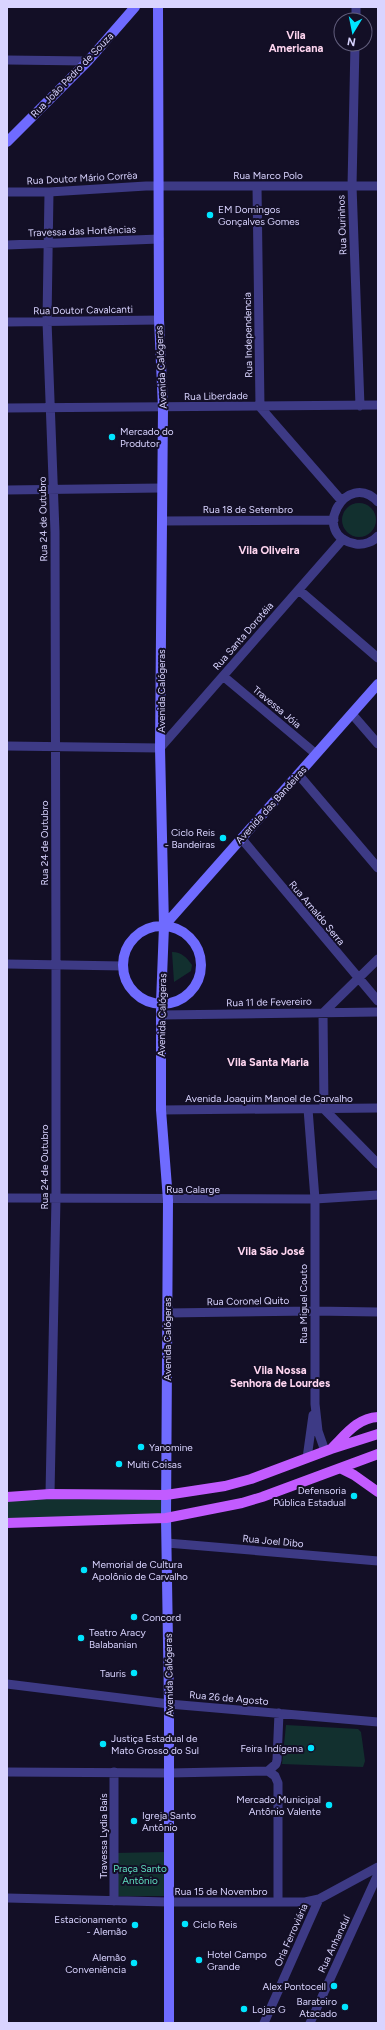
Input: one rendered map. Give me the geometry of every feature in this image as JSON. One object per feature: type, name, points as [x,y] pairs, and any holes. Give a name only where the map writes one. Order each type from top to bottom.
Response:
[{"type":"main road","name":"Rua João Pedro de Souza","points":[[7,142],[88,61],[135,7]]},
{"type":"main road","name":"Avenida Calógeras","points":[[158,7],[159,320],[163,408],[160,748],[164,926],[161,1003],[161,1110],[168,1200],[166,1518],[169,1704],[169,2023]]},
{"type":"main road","name":"Avenida das Bandeiras","points":[[164,926],[378,684]]},
{"type":"main road","points":[[164,926],[176,928],[187,934],[195,943],[200,954],[201,966],[196,984],[184,997],[173,1002],[161,1003],[149,1001],[139,996],[125,977],[123,966],[125,953],[131,942],[140,933],[152,927],[164,926]]},
{"type":"main road","points":[[328,1450],[358,1422],[367,1418],[378,1417]]},
{"type":"main road","points":[[7,1497],[50,1494],[166,1495],[225,1486],[251,1479],[328,1450],[378,1434]]},
{"type":"main road","points":[[7,1523],[166,1518],[242,1503],[378,1454]]},
{"type":"main road","points":[[340,1468],[378,1492]]},
{"type":"street","name":"Rua Ourinhos","points":[[355,52],[352,186],[360,406]]},
{"type":"street","points":[[7,60],[88,61]]},
{"type":"street","name":"Rua Marco Polo","points":[[158,186],[378,186]]},
{"type":"street","name":"Rua Doutor Mário Corrêa","points":[[7,192],[49,192],[158,186]]},
{"type":"street","name":"Rua Independencia","points":[[257,186],[260,407]]},
{"type":"street","name":"Rua 24 de Outubro","points":[[49,192],[47,321],[54,490],[56,965],[56,1198],[50,1494]]},
{"type":"street","name":"Travessa das Hortências","points":[[7,245],[158,239]]},
{"type":"street","name":"Rua Doutor Cavalcanti","points":[[7,322],[159,320]]},
{"type":"street","name":"Rua Liberdade","points":[[7,408],[378,406]]},
{"type":"street","points":[[260,407],[341,500]]},
{"type":"street","points":[[7,490],[162,488]]},
{"type":"street","points":[[377,500],[370,496],[355,494],[341,500],[336,506],[334,520],[335,528],[343,539],[351,543],[368,543],[378,536]]},
{"type":"street","name":"Rua 18 de Setembro","points":[[162,521],[334,520]]},
{"type":"street","name":"Rua Santa Dorotéia","points":[[160,748],[343,539]]},
{"type":"street","points":[[299,590],[378,658]]},
{"type":"street","name":"Travessa Jóia","points":[[223,676],[316,754]]},
{"type":"street","points":[[352,714],[378,744]]},
{"type":"street","points":[[7,746],[160,748]]},
{"type":"street","points":[[298,774],[378,868]]},
{"type":"street","name":"Rua Arnaldo Serra","points":[[241,838],[378,1001]]},
{"type":"street","points":[[378,959],[323,1013],[324,1109],[378,1164]]},
{"type":"street","points":[[7,964],[123,966]]},
{"type":"street","name":"Rua 11 de Fevereiro","points":[[161,1015],[378,1012]]},
{"type":"street","name":"Avenida Joaquim Manoel de Carvalho","points":[[161,1110],[378,1108]]},
{"type":"street","name":"Rua Miguel Couto","points":[[308,1109],[315,1200],[315,1404],[320,1441],[328,1450]]},
{"type":"street","name":"Rua Calarge","points":[[7,1198],[315,1200],[378,1195]]},
{"type":"street","name":"Rua Coronel Quito","points":[[167,1313],[314,1311],[378,1312]]},
{"type":"street","name":"Rua Miguel Couto","points":[[307,1458],[315,1404]]},
{"type":"street","name":"Rua Joel Dibo","points":[[167,1543],[378,1561]]},
{"type":"street","name":"Rua 26 de Agosto","points":[[7,1684],[169,1704],[378,1722]]},
{"type":"street","points":[[268,1771],[276,1764],[277,1760],[279,1713]]},
{"type":"street","points":[[7,1772],[169,1773],[268,1771],[275,1776],[278,1783],[278,1902]]},
{"type":"street","name":"Travessa Lydia Baís","points":[[114,1772],[114,1901]]},
{"type":"street","name":"Rua 15 de Novembro","points":[[7,1898],[168,1902],[305,1902],[319,1899],[378,1867]]},
{"type":"street","name":"Rua Anhanduí","points":[[310,2023],[378,1874]]},
{"type":"street","name":"Orla Ferroviária","points":[[264,2023],[319,1899]]},
{"type":"green space","points":[[356,503],[362,503],[366,504],[373,510],[376,520],[375,527],[369,534],[362,537],[356,537],[352,536],[345,530],[342,523],[342,517],[343,513],[349,506]]},
{"type":"green space","points":[[172,952],[181,954],[192,965],[191,971],[174,982]]},
{"type":"green space","points":[[166,1495],[166,1518],[7,1523],[7,1497]]},
{"type":"green space","points":[[286,1725],[358,1729],[361,1732],[365,1761],[363,1767],[282,1764]]},
{"type":"green space","name":"Praça Santo Antônio","points":[[165,1852],[164,1896],[115,1896],[114,1853]]},
{"type":"place","name":"EM Domingos Gonçalves Gomes","points":[[210,215]]},
{"type":"place","name":"Mercado do Produtor","points":[[112,437]]},
{"type":"place","name":"Ciclo Reis - Bandeiras","points":[[223,838]]},
{"type":"place","name":"Yanomine","points":[[141,1447]]},
{"type":"place","name":"Multi Coisas","points":[[119,1464]]},
{"type":"place","name":"Defensoria Pública Estadual","points":[[354,1496]]},
{"type":"place","name":"Memorial de Cultura Apolônio de Carvalho","points":[[84,1570]]},
{"type":"place","name":"Concord","points":[[134,1617]]},
{"type":"place","name":"Teatro Aracy Balabanian","points":[[81,1638]]},
{"type":"place","name":"Tauris","points":[[134,1673]]},
{"type":"place","name":"Justiça Estadual de Mato Grosso do Sul","points":[[103,1744]]},
{"type":"place","name":"Feira Indígena","points":[[311,1748]]},
{"type":"place","name":"Mercado Municipal Antônio Valente","points":[[329,1805]]},
{"type":"place","name":"Igreja Santo Antônio","points":[[134,1821]]},
{"type":"place","name":"Ciclo Reis","points":[[185,1924]]},
{"type":"place","name":"Estacionamento - Alemão","points":[[135,1925]]},
{"type":"place","name":"Hotel Campo Grande","points":[[199,1960]]},
{"type":"place","name":"Alemão Conveniência","points":[[134,1963]]},
{"type":"place","name":"Alex Pontocell","points":[[334,1986]]},
{"type":"place","name":"Barateiro Atacado","points":[[345,2007]]},
{"type":"place","name":"Lojas G","points":[[244,2009]]},
{"type":"district","name":"Vila Americana","points":[[296,41]]},
{"type":"district","name":"Vila Oliveira","points":[[269,550]]},
{"type":"district","name":"Vila Santa Maria","points":[[268,1062]]},
{"type":"district","name":"Vila São José","points":[[271,1251]]},
{"type":"district","name":"Vila Nossa Senhora de Lourdes","points":[[280,1376]]}]
